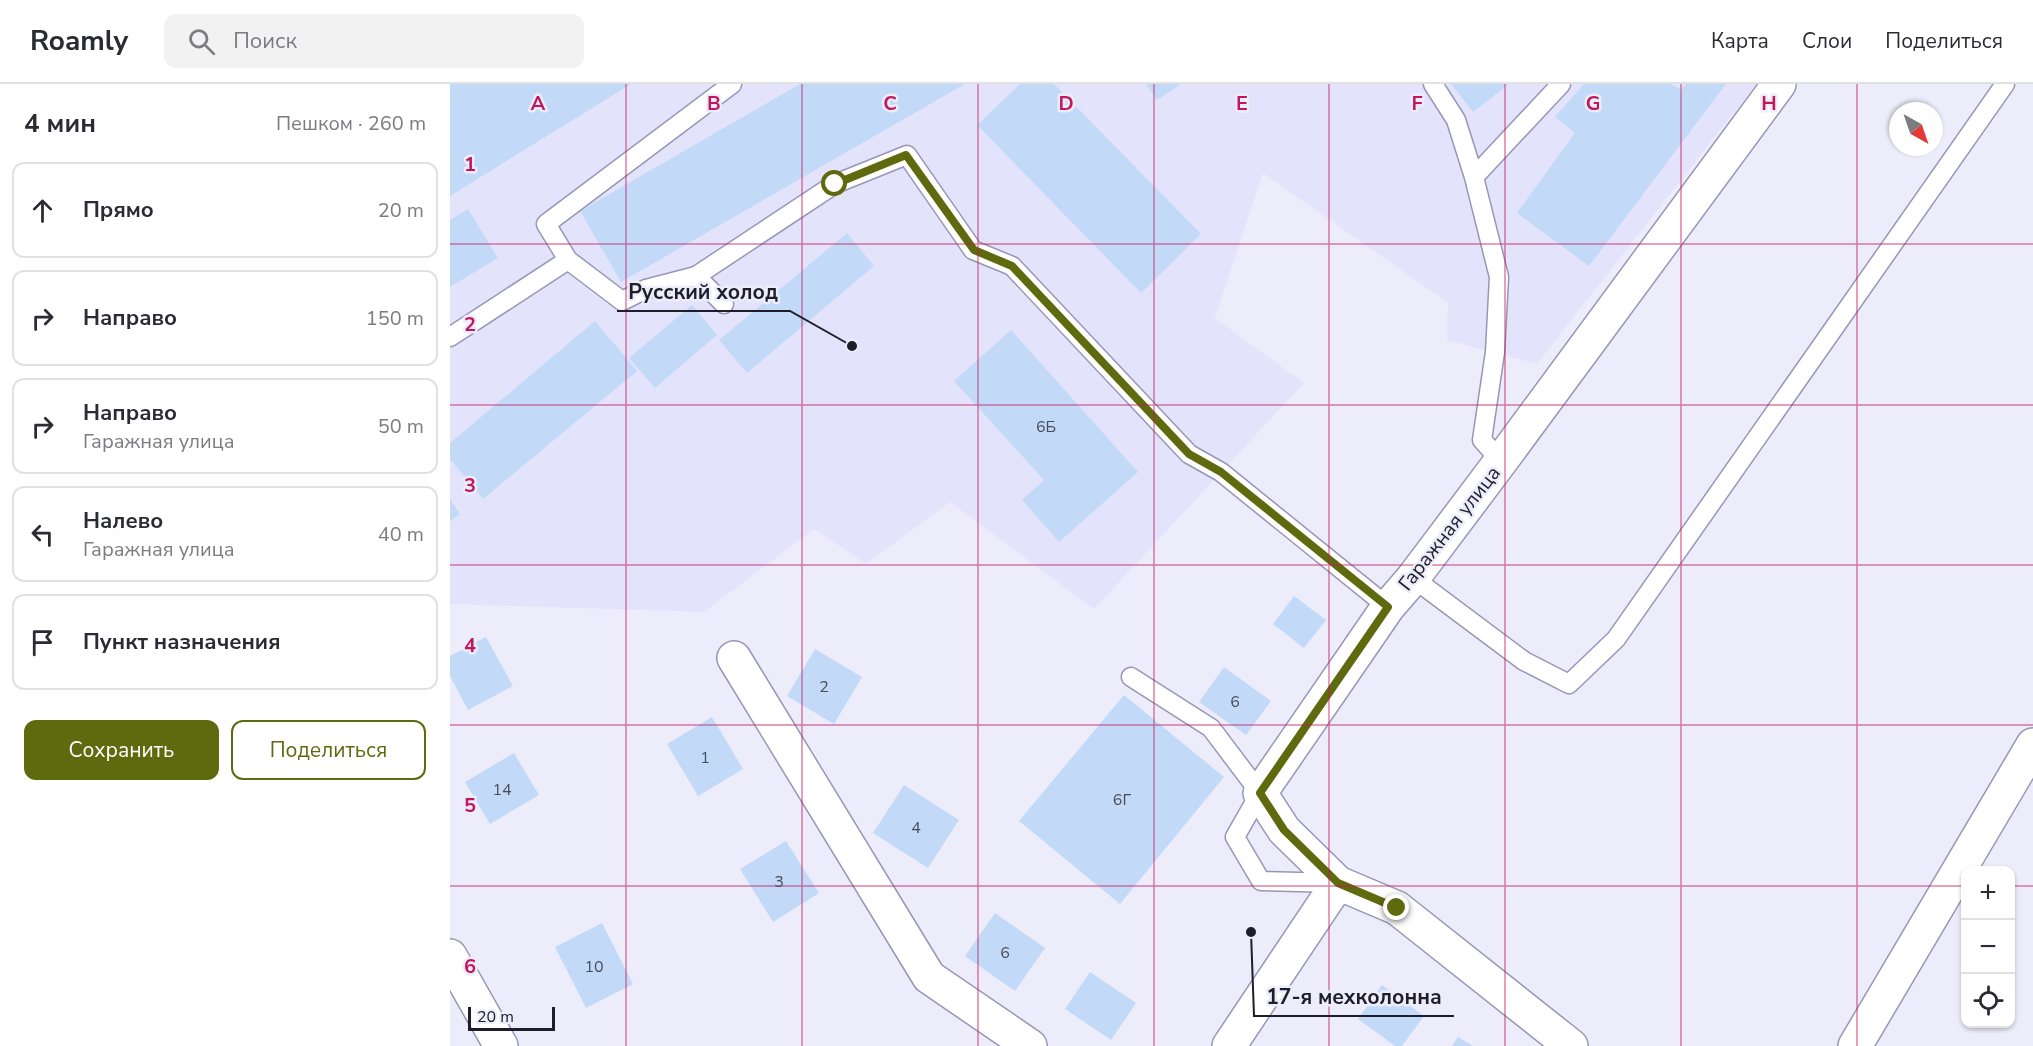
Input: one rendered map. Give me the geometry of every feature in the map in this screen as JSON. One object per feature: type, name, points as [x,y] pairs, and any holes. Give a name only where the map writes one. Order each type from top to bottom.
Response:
[{"type":"street","name":"Гаражная улица","points":[[1260,793],[1388,607],[1413,578],[1501,461],[1779,84]]},
{"type":"street","points":[[734,658],[929,977],[1030,1046]]},
{"type":"street","points":[[1855,1046],[2033,745]]},
{"type":"street","points":[[1260,793],[1284,830],[1338,883],[1397,908],[1571,1046]]},
{"type":"street","points":[[1229,1046],[1338,883]]},
{"type":"street","points":[[450,956],[501,1046]]},
{"type":"lane","points":[[732,84],[546,224],[568,260],[622,301],[646,289],[696,276],[835,184],[906,155],[974,250],[1012,266],[1189,454],[1221,472],[1388,607]]},
{"type":"lane","points":[[1433,84],[1456,120],[1474,177],[1499,277],[1495,352],[1482,440],[1501,461]]},
{"type":"lane","points":[[1474,177],[1561,84]]},
{"type":"lane","points":[[1413,578],[1524,661],[1569,684],[1616,639],[2005,84]]},
{"type":"lane","points":[[450,337],[568,260]]},
{"type":"lane","points":[[696,276],[724,304]]},
{"type":"lane","points":[[1131,677],[1211,728],[1260,793],[1235,837],[1261,881],[1338,883]]},
{"type":"shaded area","points":[[450,84],[1756,84],[1537,364],[1447,340],[1448,303],[1263,173],[1215,318],[1304,383],[1094,609],[950,502],[866,564],[814,529],[704,612],[450,604]]},
{"type":"building","points":[[450,84],[631,84],[450,196]]},
{"type":"building","points":[[800,84],[965,84],[621,282],[580,211]]},
{"type":"building","points":[[1020,84],[1054,84],[1201,234],[1141,293],[977,125]]},
{"type":"building","points":[[1146,84],[1181,84],[1157,100]]},
{"type":"building","points":[[1451,84],[1509,84],[1473,112]]},
{"type":"building","points":[[1584,84],[1671,84],[1681,90],[1686,84],[1726,84],[1589,266],[1517,213],[1575,133],[1555,117]]},
{"type":"building","points":[[468,209],[498,258],[450,287],[450,220]]},
{"type":"building","points":[[847,233],[874,266],[747,373],[719,340]]},
{"type":"building","points":[[692,305],[717,335],[655,388],[629,358]]},
{"type":"building","points":[[595,321],[637,371],[483,499],[450,459],[450,443]]},
{"type":"building","points":[[1011,330],[1138,472],[1059,542],[1022,500],[1044,480],[954,381]]},
{"type":"building","points":[[450,499],[460,514],[450,521]]},
{"type":"building","points":[[1294,596],[1326,620],[1304,648],[1273,624]]},
{"type":"building","points":[[486,637],[513,686],[468,710],[450,676],[450,656]]},
{"type":"building","points":[[815,649],[862,677],[834,724],[787,696]]},
{"type":"building","points":[[1224,667],[1271,701],[1246,735],[1199,702]]},
{"type":"building","points":[[1124,695],[1224,777],[1120,904],[1019,821]]},
{"type":"building","points":[[712,717],[743,769],[698,796],[667,744]]},
{"type":"building","points":[[514,753],[539,795],[490,824],[465,782]]},
{"type":"building","points":[[904,785],[959,820],[928,868],[873,833]]},
{"type":"building","points":[[786,841],[819,893],[773,922],[740,869]]},
{"type":"building","points":[[995,913],[1045,948],[1015,991],[965,956]]},
{"type":"building","points":[[602,923],[633,984],[586,1008],[555,947]]},
{"type":"building","points":[[1090,972],[1136,1003],[1111,1040],[1065,1009]]},
{"type":"building","points":[[1382,985],[1424,1016],[1402,1046],[1395,1046],[1358,1019]]},
{"type":"building","points":[[1458,1037],[1473,1046],[1452,1046]]},
{"type":"place","name":"Русский холод","points":[[852,346]]},
{"type":"place","name":"17-я мехколонна","points":[[1251,932]]},
{"type":"route","points":[[835,184],[906,155],[974,250],[1012,266],[1189,454],[1221,472],[1388,607],[1260,793],[1284,830],[1338,883],[1397,908]]}]
